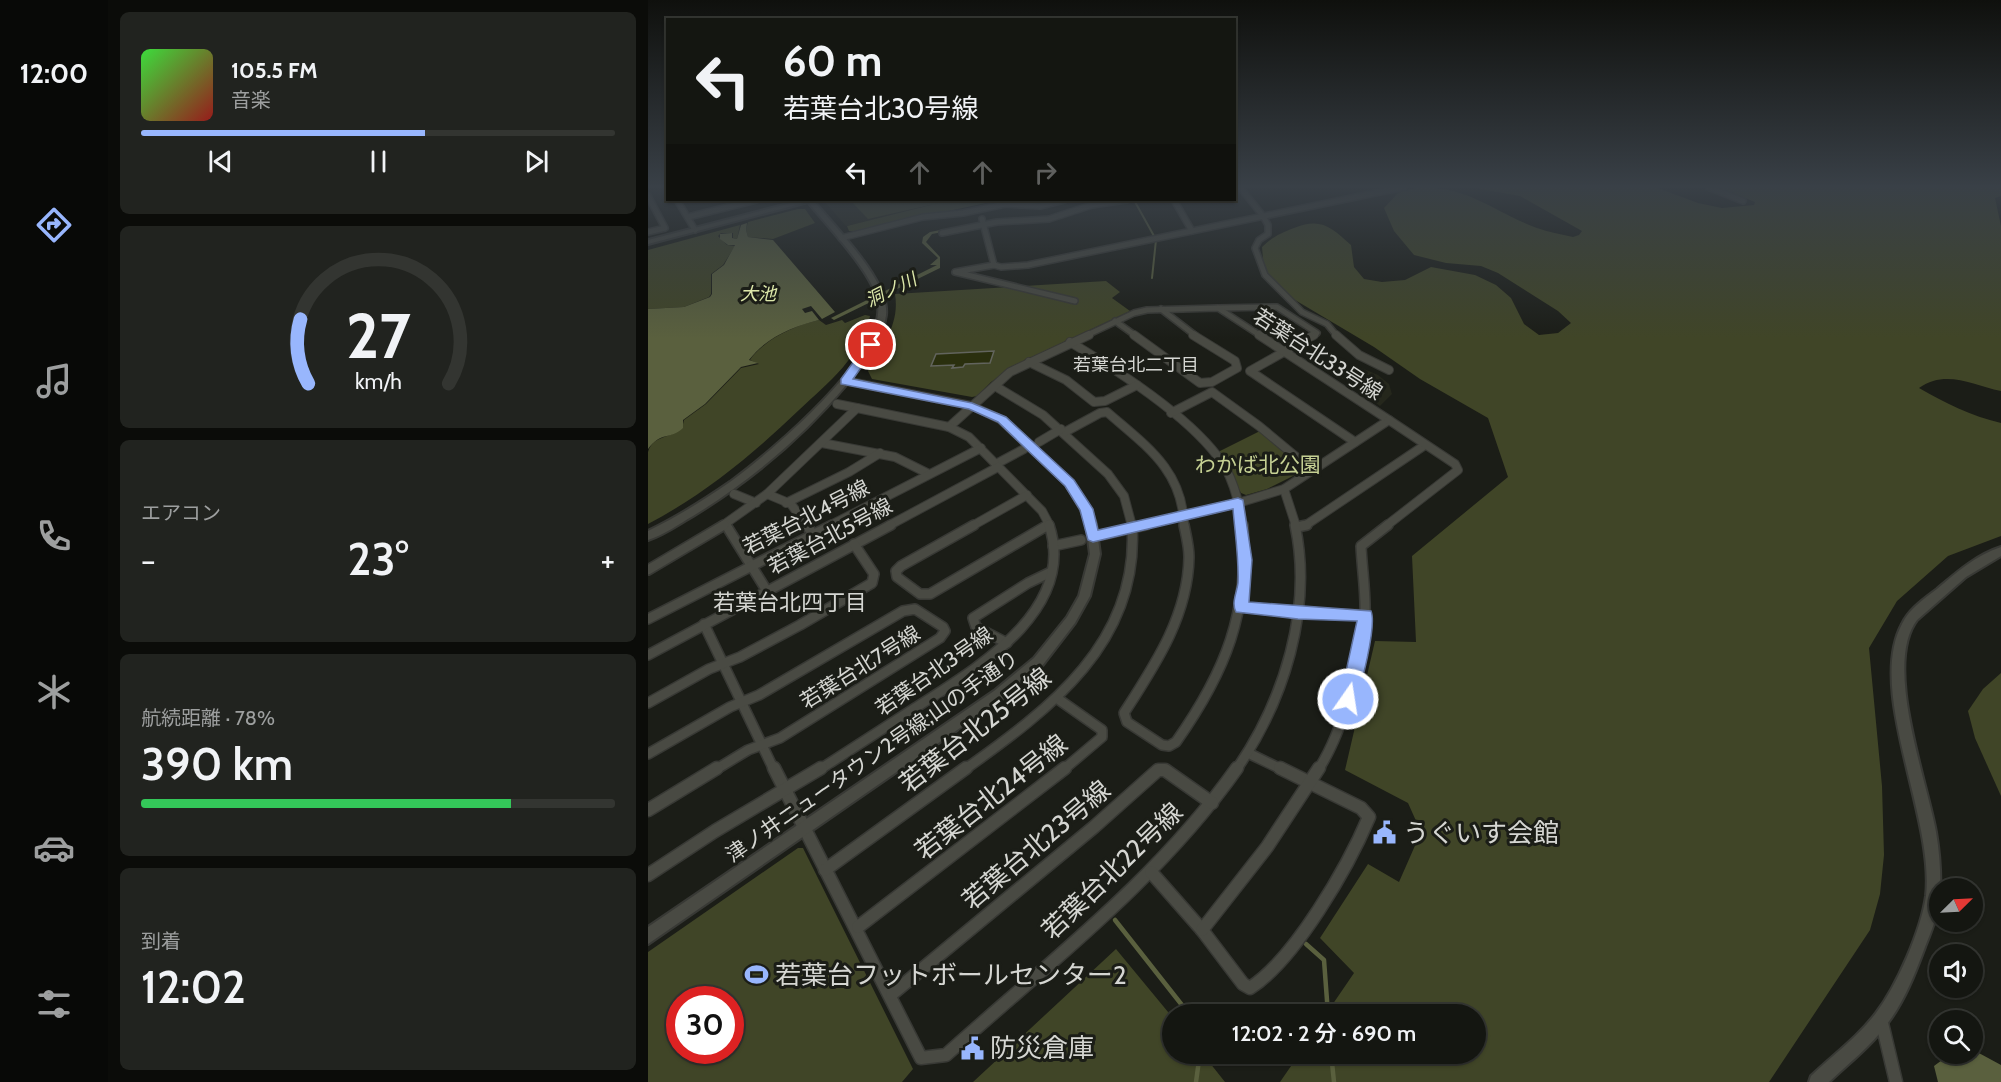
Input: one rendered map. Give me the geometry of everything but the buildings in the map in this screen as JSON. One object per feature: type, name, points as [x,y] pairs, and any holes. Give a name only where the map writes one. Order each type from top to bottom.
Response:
[{"type":"street","points":[[648,242],[666,237]]},
{"type":"street","points":[[986,237],[994,266]]},
{"type":"street","points":[[1075,301],[955,272],[994,266],[1028,265],[1161,237]]},
{"type":"street","points":[[1263,237],[1255,248],[1265,275],[1302,312],[1327,324],[1344,344],[1359,355],[1389,370]]},
{"type":"street","points":[[648,536],[703,505],[761,462],[856,368],[878,332],[883,298],[871,275],[841,238]]},
{"type":"street","points":[[949,427],[1010,372],[1140,311],[1276,307],[1317,333],[1250,371],[1355,442]]},
{"type":"street","name":"若葉台北33号線","points":[[1087,538],[1238,503],[1284,489],[1389,420],[1218,308]]},
{"type":"street","points":[[1115,321],[1200,383],[1212,382],[1237,368],[1235,361],[1194,335],[1161,309]]},
{"type":"street","points":[[1039,442],[1100,412],[1107,412],[1150,450],[1173,477],[1186,515],[1184,523],[1189,556],[1184,596],[1159,659],[1125,709],[1124,716],[1127,722],[1162,745],[1169,746],[1176,742],[1207,698],[1222,667],[1241,607],[1245,586],[1245,560],[1238,503],[1233,484],[1210,446],[1137,385],[1105,362],[1070,342]]},
{"type":"street","points":[[1029,362],[1066,380],[1094,402],[1105,401],[1137,385]]},
{"type":"street","name":"津ノ井ニュータウン2号線;山の手通り","points":[[648,936],[998,695],[1038,662],[1071,620],[1084,596],[1095,554],[1087,538],[1086,509],[1069,483],[1002,420],[972,406],[845,381]]},
{"type":"street","name":"若葉台北25号線","points":[[825,870],[1013,735],[1058,699],[1095,656],[1116,622],[1129,589],[1133,528],[1129,508],[1120,488],[1103,467],[1063,431],[1022,399],[994,386]]},
{"type":"street","points":[[1172,412],[1212,392],[1312,470]]},
{"type":"street","name":"若葉台北3号線","points":[[648,875],[982,665],[1007,643],[1037,607],[1049,582],[1053,546],[1049,524],[1042,511],[969,437],[949,427],[837,404]]},
{"type":"street","points":[[648,570],[726,524],[756,503],[857,408]]},
{"type":"street","points":[[1202,930],[1267,847],[1330,752],[1348,699],[1362,641],[1365,615],[1360,546],[1458,470],[1455,464],[1389,420]]},
{"type":"street","points":[[822,443],[906,460],[929,474]]},
{"type":"street","points":[[1297,527],[1306,525],[1425,445]]},
{"type":"street","name":"若葉台北4号線","points":[[648,619],[981,448]]},
{"type":"street","name":"若葉台北5号線","points":[[648,655],[1024,449]]},
{"type":"street","points":[[786,503],[849,472],[880,453]]},
{"type":"street","name":"若葉台北22号線","points":[[705,624],[784,791],[858,927],[921,1058],[946,1055],[1151,872],[1186,836],[1248,753],[1275,698],[1296,636],[1302,570],[1297,527],[1284,489]]},
{"type":"street","points":[[734,494],[756,503]]},
{"type":"street","points":[[767,494],[791,504],[813,534]]},
{"type":"street","points":[[1027,495],[901,566],[896,571],[897,577],[920,594],[930,594],[1049,524]]},
{"type":"street","points":[[726,524],[767,591]]},
{"type":"street","points":[[1053,546],[1087,538]]},
{"type":"street","points":[[648,703],[709,669],[724,664],[800,625],[872,583],[874,574],[854,544]]},
{"type":"street","points":[[1817,1082],[1881,1019],[1895,997],[1924,930],[1933,895],[1933,857],[1902,704],[1898,669],[1901,643],[1906,628],[1918,612],[1966,569],[2001,551]]},
{"type":"street","points":[[1007,643],[976,627],[973,618],[1028,583],[1051,572]]},
{"type":"street","points":[[1241,607],[1298,613],[1365,615]]},
{"type":"street","name":"若葉台北7号線","points":[[648,754],[730,707],[742,703],[848,645],[907,609],[915,609],[943,627],[944,634],[940,638],[800,726],[762,746],[748,750],[648,810]]},
{"type":"street","name":"若葉台北24号線","points":[[858,927],[1050,781],[1101,737],[1102,730],[1099,726],[1058,699]]},
{"type":"street","points":[[1151,872],[1202,930],[1243,984],[1250,988],[1261,983],[1294,943],[1340,874],[1369,817],[1362,808],[1248,753]]},
{"type":"street","name":"若葉台北23号線","points":[[892,994],[1094,827],[1158,770],[1165,770],[1212,803]]},
{"type":"street","points":[[1881,1019],[1896,1082]]},
{"type":"shaded area","points":[[1357,366],[1378,375],[1389,384],[1392,394],[1380,406],[1340,377]]},
{"type":"green space","points":[[694,237],[719,237],[727,245],[735,246],[723,265],[711,274],[709,297],[684,307],[648,309],[648,250]]},
{"type":"green space","points":[[1274,237],[1342,237],[1351,245],[1354,267],[1364,279],[1382,282],[1405,280],[1431,267],[1475,275],[1496,285],[1511,298],[1524,324],[1539,335],[1558,333],[1571,323],[1558,311],[1498,273],[1481,266],[1446,263],[1414,255],[1399,237],[2001,237],[2001,391],[1949,379],[1929,382],[1919,388],[1958,409],[2001,423],[2001,536],[1948,556],[1897,601],[1869,648],[1882,786],[1884,855],[1880,894],[1870,930],[1769,1082],[1280,1082],[1292,1064],[1486,1064],[1486,1004],[1333,1004],[1354,973],[1320,938],[1368,864],[1399,882],[1421,832],[1408,803],[1345,770],[1375,641],[1416,642],[1412,556],[1508,477],[1488,418],[1420,379],[1374,347],[1295,300],[1264,270],[1262,247]]},
{"type":"green space","points":[[1106,281],[1120,292],[1112,298],[1130,311],[1024,361],[991,382],[977,396],[872,379],[868,371],[889,334],[895,315],[895,294]]},
{"type":"green space","points":[[865,315],[870,316],[860,344],[821,390],[764,443],[727,473],[689,500],[648,524],[648,452],[651,445],[678,431],[684,420],[706,404],[741,368],[759,364],[750,360],[774,338],[791,329],[819,320],[826,325],[842,320],[845,323]]},
{"type":"green space","name":"わかば北公園","points":[[1260,431],[1304,467],[1303,471],[1267,489],[1246,495],[1241,493],[1218,452]]},
{"type":"green space","points":[[2001,673],[2001,796],[1975,738],[1968,711],[1983,689]]},
{"type":"green space","name":"若葉台フットボールセンター2","points":[[798,848],[803,848],[913,1069],[902,1082],[648,1082],[648,952]]},
{"type":"green space","points":[[1116,949],[1162,1005],[1162,1064],[1211,1064],[1225,1082],[973,1082]]},
{"type":"water","name":"大池","points":[[720,237],[752,237],[773,240],[835,312],[822,319],[811,306],[802,309],[805,313],[812,311],[819,320],[790,329],[763,345],[749,360],[758,363],[741,367],[705,404],[683,420],[683,428],[679,432],[657,440],[648,449],[648,309],[684,307],[710,297],[712,274],[724,265],[735,245],[728,245]]},
{"type":"water","name":"洞ノ川","points":[[923,237],[929,237],[926,242],[940,257],[940,268],[834,320],[831,318],[937,265],[930,265],[938,258],[922,243]]},
{"type":"water","points":[[1983,1055],[2001,1065],[2001,1082],[1938,1082],[1934,1066],[1937,1064],[1983,1064]]},
{"type":"waterway","points":[[1152,278],[1156,240]]},
{"type":"waterway","points":[[1115,920],[1181,1004]]},
{"type":"waterway","points":[[1306,944],[1324,960],[1327,1004]]},
{"type":"waterway","points":[[1196,1082],[1198,1064]]},
{"type":"waterway","points":[[1332,1064],[1334,1082]]},
{"type":"place","name":"うぐいす会館","points":[[1385,833]]},
{"type":"place","name":"若葉台フットボールセンター2","points":[[757,975]]},
{"type":"place","name":"防災倉庫","points":[[972,1048]]},
{"type":"district","name":"若葉台北二丁目","points":[[1136,365]]},
{"type":"district","name":"若葉台北四丁目","points":[[790,602]]},
{"type":"route","points":[[871,345],[845,381],[972,406],[1002,420],[1026,440],[1080,497],[1091,524],[1093,537],[1238,503],[1245,560],[1245,586],[1241,607],[1298,613],[1365,615],[1362,641],[1348,699]]}]
